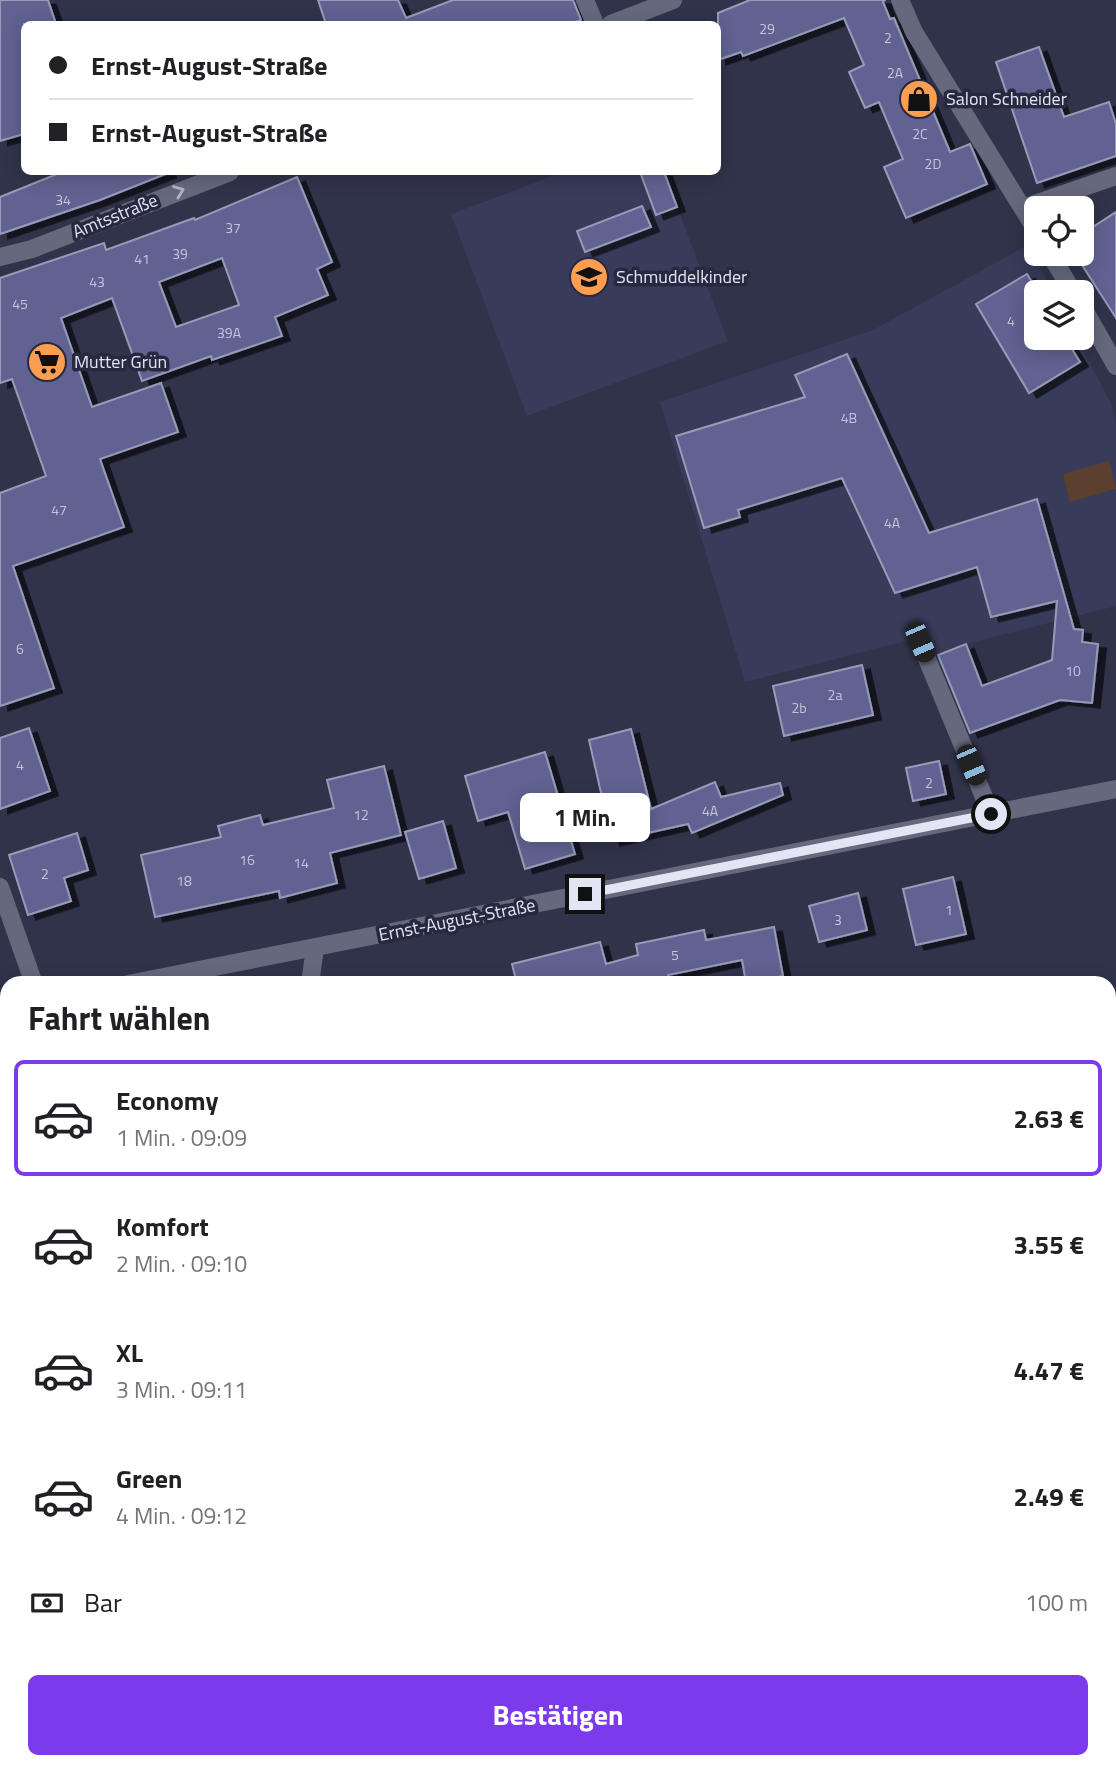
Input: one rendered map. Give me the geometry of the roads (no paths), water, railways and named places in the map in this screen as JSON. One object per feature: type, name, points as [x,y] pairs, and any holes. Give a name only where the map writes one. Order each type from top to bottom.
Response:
[{"type":"street","points":[[585,0],[593,21]]},
{"type":"street","points":[[619,21],[673,0]]},
{"type":"street","points":[[900,0],[914,32],[1023,208],[1116,176]]},
{"type":"street","name":"Amtsstraße","points":[[0,257],[32,249],[222,175]]},
{"type":"street","points":[[1094,327],[1116,366]]},
{"type":"street","points":[[920,642],[991,814]]},
{"type":"street","name":"Ernst-August-Straße","points":[[170,976],[1116,789]]},
{"type":"street","points":[[0,887],[31,976]]},
{"type":"street","points":[[311,976],[315,948]]},
{"type":"place","name":"Salon Schneider","points":[[919,99]]},
{"type":"place","name":"Schmuddelkinder","points":[[589,277]]},
{"type":"place","name":"Mutter Grün","points":[[47,362]]}]
